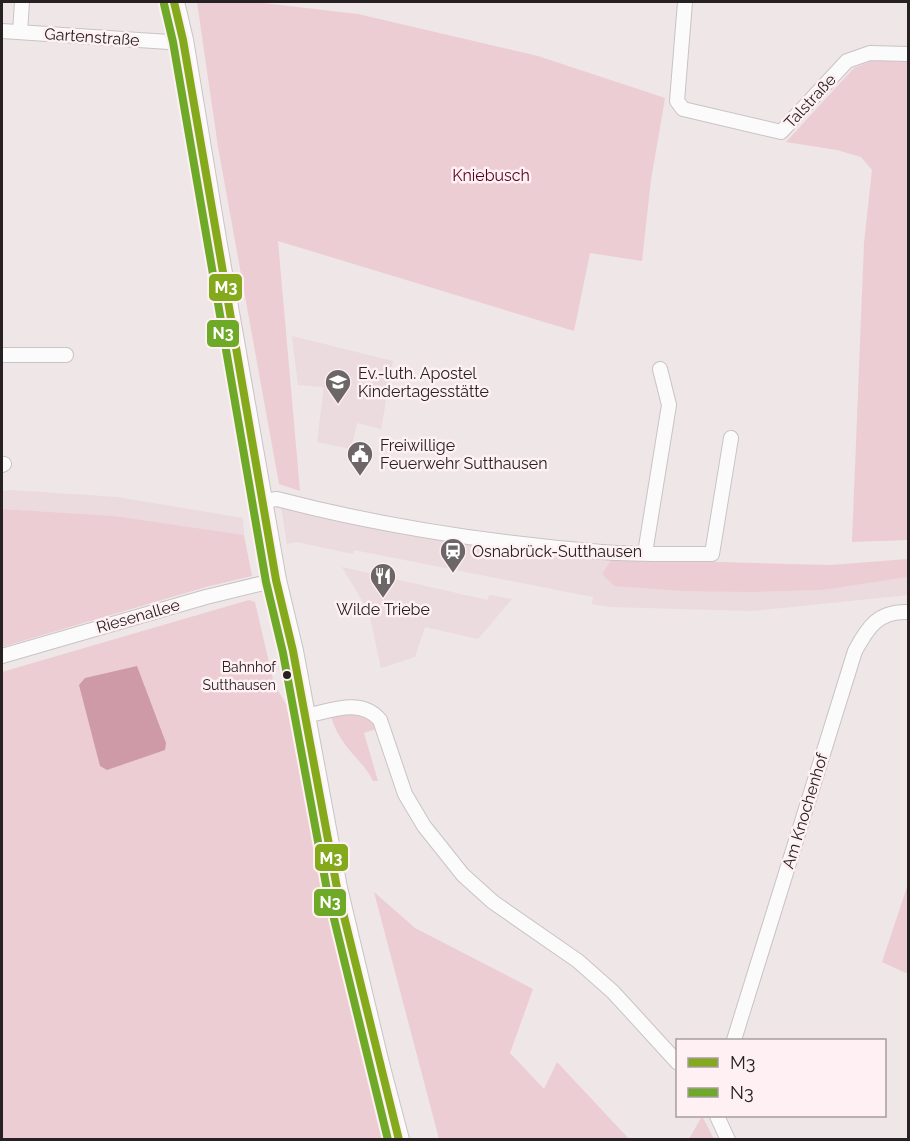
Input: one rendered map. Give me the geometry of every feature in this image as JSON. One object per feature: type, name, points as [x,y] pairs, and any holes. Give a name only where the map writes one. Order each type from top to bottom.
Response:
[{"type":"street","points":[[20,32],[22,2]]},
{"type":"street","points":[[174,2],[183,40],[276,580],[306,716],[337,888],[399,1140]]},
{"type":"street","name":"Talstraße","points":[[685,2],[677,101],[683,109],[781,132],[847,61],[870,53],[909,54]]},
{"type":"street","name":"Gartenstraße","points":[[2,31],[169,42],[183,40]]},
{"type":"street","points":[[2,355],[66,355]]},
{"type":"street","points":[[645,553],[669,405],[660,369]]},
{"type":"street","points":[[261,501],[277,499],[372,521],[464,537],[604,552],[712,554],[731,438]]},
{"type":"street","name":"Riesenallee","points":[[2,656],[206,597],[276,580]]},
{"type":"street","name":"Am Knochenhof","points":[[735,1039],[855,651],[867,629],[882,616],[901,611],[909,612]]},
{"type":"street","points":[[306,716],[353,706],[373,712],[380,720],[405,794],[424,826],[463,875],[493,902],[578,961],[613,992],[676,1061]]},
{"type":"street","points":[[717,1117],[728,1140]]},
{"type":"shaded area","points":[[292,336],[393,361],[381,429],[357,423],[351,449],[317,442],[324,387],[298,385]]},
{"type":"shaded area","points":[[2,491],[117,497],[243,518],[244,535],[115,516],[2,509]]},
{"type":"shaded area","points":[[281,506],[401,533],[612,559],[602,574],[753,592],[823,590],[908,577],[908,595],[751,611],[610,607],[592,604],[593,597],[354,550],[353,554],[297,542],[287,544]]},
{"type":"shaded area","points":[[342,567],[487,600],[490,595],[512,599],[478,639],[425,627],[415,657],[381,668],[369,612]]},
{"type":"shaded area","points":[[137,666],[166,743],[165,750],[107,770],[100,766],[79,685],[85,678]]},
{"type":"green space","name":"Kniebusch","points":[[197,2],[254,2],[358,14],[538,56],[665,98],[651,180],[642,261],[590,253],[574,331],[278,241],[300,491],[279,484],[218,147]]},
{"type":"green space","points":[[873,60],[908,62],[908,540],[852,542],[864,243],[872,170],[861,157],[837,150],[786,142],[854,68]]},
{"type":"green space","points":[[2,509],[115,516],[244,535],[252,576],[206,587],[2,647]]},
{"type":"green space","points":[[612,559],[830,565],[908,559],[908,577],[823,590],[684,591],[614,586],[602,574]]},
{"type":"green space","points":[[249,600],[255,602],[274,684],[286,704],[310,822],[386,1139],[2,1140],[2,672]]},
{"type":"green space","points":[[354,712],[370,719],[376,729],[364,733],[378,781],[373,781],[344,743],[331,717]]},
{"type":"green space","points":[[908,884],[908,974],[882,962]]},
{"type":"green space","points":[[374,892],[415,928],[533,989],[510,1053],[544,1089],[557,1062],[629,1139],[439,1139]]},
{"type":"green space","points":[[701,1117],[703,1117],[714,1139],[689,1139]]},
{"type":"transit line","name":"M3","points":[[174,2],[183,40],[276,580],[293,651],[337,888],[399,1140]]},
{"type":"transit line","name":"N3","points":[[164,4],[173,42],[266,582],[283,653],[327,890],[388,1140]]},
{"type":"place","name":"Ev.-luth. Apostel Kindertagesstätte","points":[[338,405]]},
{"type":"place","name":"Freiwillige Feuerwehr Sutthausen","points":[[360,477]]},
{"type":"place","name":"Osnabrück-Sutthausen","points":[[453,574]]},
{"type":"place","name":"Wilde Triebe","points":[[383,599]]},
{"type":"place","name":"Bahnhof Sutthausen","points":[[287,675]]}]
